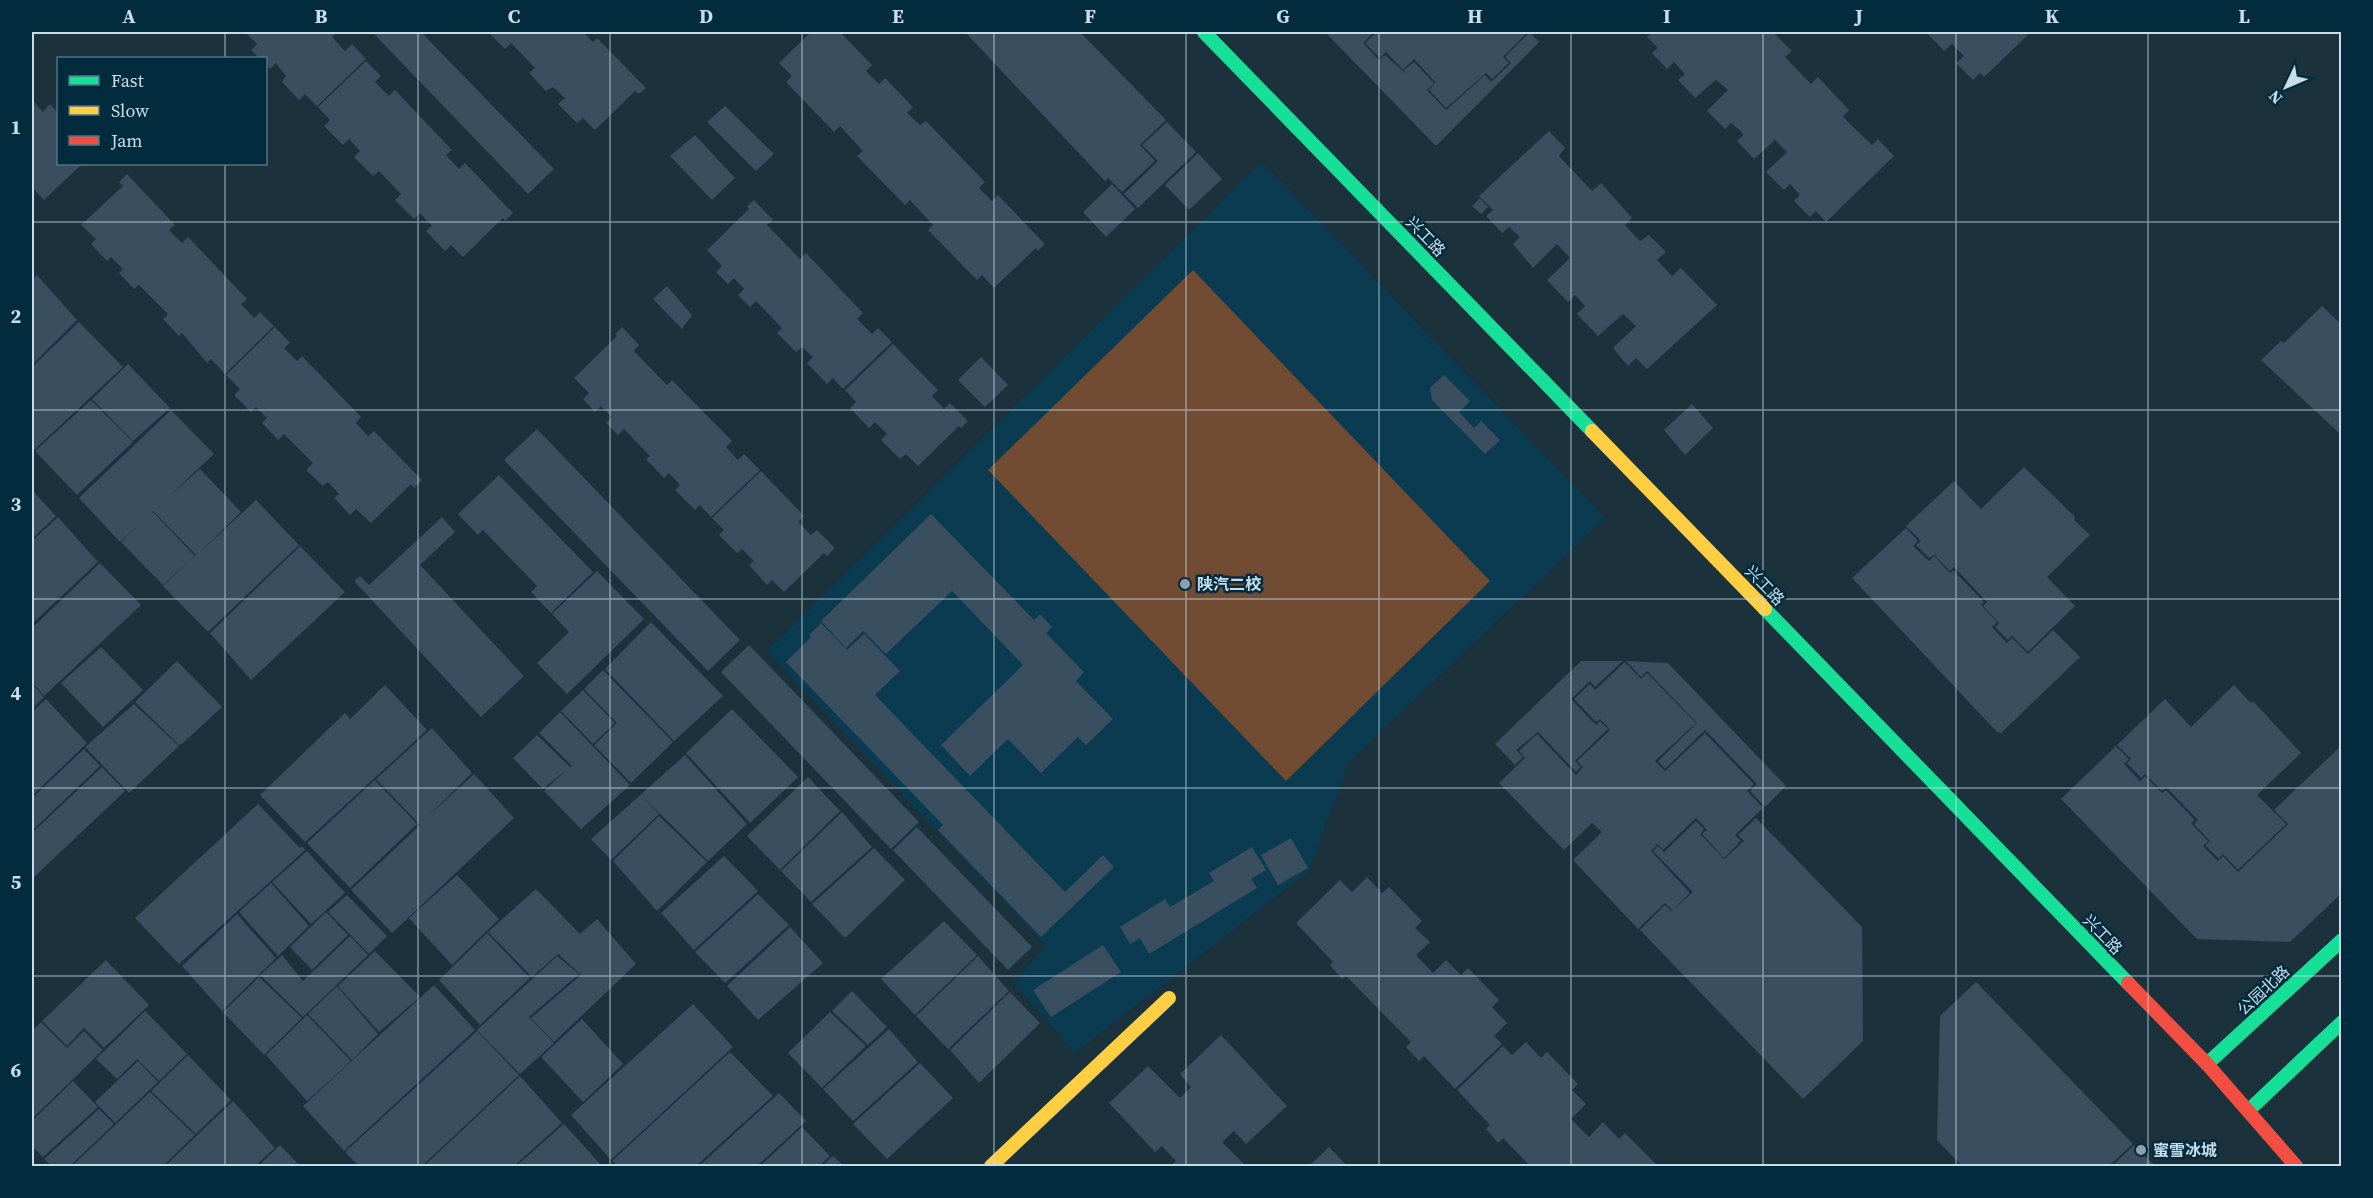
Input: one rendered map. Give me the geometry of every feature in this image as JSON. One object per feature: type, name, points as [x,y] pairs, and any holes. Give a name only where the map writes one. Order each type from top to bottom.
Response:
[{"type":"street","name":"兴工路","points":[[1204,32],[2207,1064],[2296,1167]]},
{"type":"street","name":"公园北路","points":[[2207,1064],[2342,940]]},
{"type":"street","points":[[990,1167],[1169,998]]},
{"type":"street","points":[[2249,1110],[2342,1022]]},
{"type":"shaded area","name":"陕汽二校","points":[[1262,162],[1605,518],[1349,762],[1309,871],[1075,1053],[1013,982],[1046,946],[767,651]]},
{"type":"shaded area","points":[[1193,270],[1490,581],[1286,781],[988,470]]},
{"type":"building","points":[[245,32],[338,32],[332,37],[345,51],[352,44],[366,59],[317,106],[305,94],[299,100],[282,82],[286,76],[276,63],[270,69],[267,66],[267,57],[258,57],[251,50],[257,44]]},
{"type":"building","points":[[372,32],[421,32],[554,169],[528,194]]},
{"type":"building","points":[[488,32],[583,32],[593,42],[597,38],[646,88],[639,94],[635,91],[595,130],[583,118],[577,123],[558,104],[565,98],[553,87],[546,91],[529,73],[535,68],[511,43],[505,49]]},
{"type":"building","points":[[811,32],[840,32],[872,65],[866,71],[879,84],[885,78],[913,107],[907,113],[920,125],[926,121],[985,182],[979,188],[992,201],[998,195],[1045,244],[1038,251],[1036,248],[994,288],[982,275],[977,280],[928,230],[933,225],[910,200],[905,205],[857,156],[863,151],[840,126],[834,132],[786,82],[792,76],[779,63]]},
{"type":"building","points":[[965,32],[1080,32],[1166,120],[1140,145],[1155,161],[1122,192],[1108,178],[1105,181]]},
{"type":"building","points":[[1325,32],[1374,32],[1363,43],[1379,60],[1385,55],[1405,73],[1404,70],[1414,62],[1434,83],[1427,90],[1446,110],[1485,75],[1491,82],[1511,63],[1505,57],[1530,32],[1539,42],[1436,146]]},
{"type":"building","points":[[1377,32],[1528,32],[1503,57],[1509,63],[1492,79],[1486,73],[1446,108],[1429,90],[1438,79],[1435,82],[1414,59],[1403,70],[1386,52],[1380,58],[1365,43]]},
{"type":"building","points":[[1653,32],[1773,32],[1792,51],[1785,57],[1811,84],[1818,77],[1849,110],[1843,116],[1845,119],[1872,145],[1878,139],[1894,156],[1826,222],[1816,211],[1810,217],[1794,201],[1800,195],[1790,184],[1784,190],[1766,172],[1787,152],[1775,140],[1754,159],[1737,141],[1743,135],[1742,132],[1731,123],[1725,129],[1707,111],[1728,90],[1716,80],[1695,98],[1678,80],[1685,74],[1674,62],[1667,69],[1652,53],[1658,48],[1647,37]]},
{"type":"building","points":[[1928,32],[2031,32],[1984,77],[1980,73],[1973,80],[1956,63],[1964,56],[1952,44],[1944,51]]},
{"type":"building","points":[[366,61],[381,76],[375,82],[389,96],[395,90],[452,150],[446,155],[459,169],[465,163],[513,213],[505,221],[503,218],[463,257],[451,245],[445,251],[426,231],[432,226],[420,213],[414,219],[395,200],[401,194],[379,171],[373,176],[354,157],[360,151],[349,139],[343,145],[324,126],[330,120],[318,107]]},
{"type":"building","points":[[32,100],[43,112],[50,104],[57,112],[57,165],[81,165],[44,200],[32,187]]},
{"type":"building","points":[[725,106],[774,154],[756,171],[707,122]]},
{"type":"building","points":[[1167,122],[1196,152],[1138,208],[1124,194],[1158,161],[1142,145]]},
{"type":"building","points":[[1549,131],[1565,148],[1559,156],[1592,191],[1601,183],[1632,218],[1625,225],[1640,241],[1649,235],[1666,252],[1657,260],[1672,276],[1681,268],[1717,305],[1647,369],[1636,358],[1628,366],[1613,348],[1636,326],[1623,314],[1598,336],[1577,314],[1585,306],[1575,295],[1568,302],[1547,280],[1570,258],[1557,244],[1533,268],[1513,244],[1520,237],[1509,227],[1502,233],[1486,216],[1493,210],[1479,196]]},
{"type":"building","points":[[695,135],[735,178],[712,200],[670,156]]},
{"type":"building","points":[[1198,153],[1222,179],[1189,210],[1165,185]]},
{"type":"building","points":[[127,174],[175,225],[169,230],[182,243],[188,237],[247,299],[241,304],[254,318],[260,312],[274,326],[225,374],[211,359],[207,363],[182,333],[179,336],[163,319],[168,314],[139,285],[134,289],[119,273],[123,269],[111,257],[107,261],[91,244],[96,239],[81,225],[123,186],[119,182]]},
{"type":"building","points":[[1112,184],[1135,209],[1106,237],[1083,212]]},
{"type":"building","points":[[1480,198],[1488,207],[1481,214],[1472,206]]},
{"type":"building","points":[[754,200],[773,220],[767,225],[800,259],[806,253],[863,313],[857,319],[872,334],[878,328],[892,342],[843,389],[833,378],[827,384],[807,363],[813,357],[802,347],[796,352],[777,333],[782,328],[756,301],[750,307],[738,295],[744,289],[734,278],[728,284],[716,272],[722,266],[707,250],[749,209],[747,206]]},
{"type":"building","points":[[37,275],[77,320],[32,365],[32,280]]},
{"type":"building","points":[[667,286],[692,315],[682,329],[653,299]]},
{"type":"building","points":[[2322,306],[2342,325],[2342,429],[2338,432],[2261,360],[2281,341],[2284,343]]},
{"type":"building","points":[[79,322],[123,367],[34,450],[32,447],[32,367]]},
{"type":"building","points":[[275,327],[290,343],[284,348],[297,361],[302,356],[361,417],[356,423],[368,436],[374,431],[422,480],[414,488],[411,484],[371,523],[356,509],[350,515],[334,498],[339,494],[328,482],[323,486],[306,470],[313,463],[284,434],[278,440],[262,423],[267,418],[256,407],[251,412],[234,395],[240,389],[226,375]]},
{"type":"building","points":[[622,327],[639,345],[634,351],[667,385],[672,380],[732,441],[726,447],[738,460],[744,454],[760,470],[711,517],[700,505],[695,510],[675,490],[680,485],[669,473],[664,478],[646,459],[650,456],[624,429],[618,435],[606,423],[612,417],[601,406],[595,412],[583,399],[589,393],[574,378],[617,336],[615,334]]},
{"type":"building","points":[[893,344],[938,390],[932,396],[944,409],[950,403],[968,421],[961,428],[959,426],[918,466],[906,454],[900,459],[881,440],[887,434],[875,422],[869,428],[850,408],[856,402],[845,390]]},
{"type":"building","points":[[981,357],[1008,385],[985,407],[958,380]]},
{"type":"building","points":[[128,364],[170,408],[133,441],[92,399]]},
{"type":"building","points":[[1444,375],[1470,401],[1459,412],[1474,428],[1481,421],[1500,440],[1485,454],[1432,400],[1430,388]]},
{"type":"building","points":[[91,400],[133,442],[77,495],[35,451]]},
{"type":"building","points":[[1692,404],[1713,428],[1685,455],[1664,430]]},
{"type":"building","points":[[171,410],[214,454],[170,495],[200,469],[241,512],[198,554],[256,500],[299,545],[208,632],[163,586],[190,560],[163,585],[121,542],[135,528],[120,542],[79,498]],"holes":[[[152,511],[196,555],[195,556]]]},
{"type":"building","points":[[537,429],[740,640],[708,671],[504,460]]},
{"type":"building","points":[[2024,467],[2090,535],[2047,577],[2075,606],[2028,652],[2012,636],[2008,640],[1995,627],[1999,623],[1983,606],[1987,602],[1954,567],[1950,571],[1935,556],[1936,554],[1929,558],[1916,545],[1921,541],[1906,526],[1954,481],[1981,509]]},
{"type":"building","points":[[761,471],[804,516],[798,522],[811,535],[817,530],[835,548],[827,556],[824,553],[784,592],[772,580],[767,585],[749,565],[754,561],[742,549],[737,553],[719,535],[724,530],[712,518]]},
{"type":"building","points":[[499,475],[593,572],[551,613],[531,592],[537,586],[483,530],[478,535],[458,514]]},
{"type":"building","points":[[32,490],[56,516],[32,539]]},
{"type":"building","points":[[931,514],[1034,620],[1040,614],[1052,627],[1046,633],[1084,672],[1076,681],[1113,719],[1086,745],[1078,737],[1041,773],[1008,739],[970,776],[941,745],[1023,665],[952,591],[886,654],[863,631],[846,648],[821,621]]},
{"type":"building","points":[[58,517],[98,562],[32,624],[32,541]]},
{"type":"building","points":[[442,517],[455,532],[420,565],[524,676],[481,717],[354,581],[360,576],[369,585]]},
{"type":"building","points":[[1906,528],[1918,541],[1913,546],[1929,561],[1934,556],[1950,573],[1953,570],[1984,602],[1981,605],[1997,622],[1992,627],[2007,643],[2012,638],[2028,654],[2053,630],[2080,657],[2001,733],[1997,732],[1852,578]]},
{"type":"building","points":[[300,546],[345,592],[251,680],[210,633]]},
{"type":"building","points":[[100,563],[141,605],[44,696],[32,682],[32,628]]},
{"type":"building","points":[[597,571],[644,619],[567,694],[537,663],[569,632],[552,614]]},
{"type":"building","points":[[651,622],[723,696],[674,741],[605,669]]},
{"type":"building","points":[[821,623],[847,650],[864,634],[900,671],[875,695],[1065,892],[1103,855],[1114,867],[1041,937],[938,830],[943,825],[786,662],[811,637],[809,635]]},
{"type":"building","points":[[749,645],[919,822],[891,849],[721,672]]},
{"type":"building","points":[[101,647],[143,690],[103,727],[61,683]]},
{"type":"building","points":[[177,661],[222,707],[179,745],[135,702]]},
{"type":"building","points":[[1581,661],[1623,661],[1595,687],[1590,681],[1571,699],[1596,725],[1600,721],[1608,729],[1575,761],[1581,767],[1576,772],[1538,732],[1516,750],[1523,757],[1515,765],[1495,744]]},
{"type":"building","points":[[1626,661],[1668,663],[1786,786],[1765,807],[1750,791],[1757,784],[1705,730],[1665,769],[1658,761],[1697,723],[1647,671],[1641,677]]},
{"type":"building","points":[[1625,662],[1641,679],[1647,673],[1696,723],[1655,761],[1665,771],[1705,733],[1754,784],[1747,791],[1763,808],[1735,835],[1741,841],[1724,858],[1702,834],[1707,830],[1696,818],[1663,850],[1658,844],[1651,851],[1690,893],[1672,910],[1665,903],[1638,929],[1573,860],[1602,832],[1592,823],[1564,850],[1499,783],[1525,758],[1519,751],[1537,734],[1576,775],[1583,767],[1577,761],[1610,730],[1600,719],[1596,722],[1574,699],[1590,684],[1595,690]]},
{"type":"building","points":[[603,670],[673,742],[631,783],[594,745],[617,723],[584,689]]},
{"type":"building","points":[[32,684],[44,697],[32,709]]},
{"type":"building","points":[[385,685],[427,730],[305,842],[260,795],[345,713],[350,719]]},
{"type":"building","points":[[2234,685],[2251,703],[2253,701],[2301,753],[2257,795],[2286,824],[2238,870],[2223,854],[2219,859],[2205,845],[2210,841],[2194,824],[2198,820],[2166,787],[2162,791],[2145,774],[2141,778],[2127,763],[2131,759],[2117,745],[2165,699],[2191,727]]},
{"type":"building","points":[[583,690],[615,723],[593,744],[561,711]]},
{"type":"building","points":[[46,699],[87,743],[32,796],[32,712]]},
{"type":"building","points":[[134,704],[179,746],[129,793],[85,747]]},
{"type":"building","points":[[732,709],[798,777],[750,823],[686,753]]},
{"type":"building","points":[[560,712],[630,785],[581,829],[544,791],[566,770],[543,789],[513,758],[537,735],[570,767],[572,766],[539,733]]},
{"type":"building","points":[[432,728],[472,773],[425,819],[474,774],[514,818],[392,933],[351,890],[420,825],[376,779]]},
{"type":"building","points":[[2342,745],[2342,893],[2290,942],[2197,939],[2061,799],[2116,746],[2129,759],[2124,764],[2140,781],[2145,776],[2162,793],[2166,790],[2195,820],[2191,823],[2208,841],[2203,846],[2218,861],[2223,856],[2238,872],[2288,824],[2274,810]]},
{"type":"building","points":[[84,749],[100,766],[32,831],[32,798]]},
{"type":"building","points":[[685,755],[747,824],[708,861],[643,797],[659,814],[611,860],[591,839]]},
{"type":"building","points":[[102,767],[125,791],[32,879],[32,833]]},
{"type":"building","points":[[808,777],[840,811],[780,870],[747,836]]},
{"type":"building","points":[[375,780],[417,824],[350,888],[307,843]]},
{"type":"building","points":[[258,804],[300,848],[302,846],[305,850],[179,964],[135,918]]},
{"type":"building","points":[[842,812],[872,847],[811,902],[781,871]]},
{"type":"building","points":[[659,816],[707,862],[657,911],[613,861]]},
{"type":"building","points":[[1756,818],[1862,927],[1863,1041],[1803,1099],[1640,930],[1665,905],[1671,911],[1693,892],[1653,851],[1658,846],[1664,852],[1696,821],[1704,829],[1699,837],[1701,835],[1724,859],[1744,841],[1738,835]]},
{"type":"building","points":[[917,827],[1032,947],[1008,970],[893,850]]},
{"type":"building","points":[[1291,838],[1308,868],[1278,885],[1261,855]]},
{"type":"building","points":[[1252,847],[1266,870],[1251,879],[1257,888],[1149,954],[1140,938],[1130,944],[1120,927],[1165,899],[1170,907],[1214,881],[1209,873]]},
{"type":"building","points":[[874,848],[905,880],[845,938],[812,904]]},
{"type":"building","points":[[307,851],[345,893],[311,924],[272,882]]},
{"type":"building","points":[[724,856],[758,891],[694,950],[661,913]]},
{"type":"building","points":[[457,875],[499,919],[452,965],[409,918]]},
{"type":"building","points":[[1367,877],[1382,893],[1389,887],[1422,921],[1415,928],[1430,942],[1416,955],[1433,973],[1446,960],[1461,975],[1468,968],[1499,1000],[1492,1007],[1507,1023],[1494,1036],[1502,1044],[1455,1089],[1424,1056],[1419,1061],[1406,1047],[1411,1042],[1346,976],[1342,979],[1330,965],[1333,962],[1296,923],[1340,880],[1352,892]]},
{"type":"building","points":[[271,883],[309,926],[278,956],[239,912]]},
{"type":"building","points":[[536,889],[580,934],[597,919],[636,964],[554,1042],[531,1018],[581,975],[558,954],[532,977],[488,932]]},
{"type":"building","points":[[758,894],[789,925],[725,983],[695,952]]},
{"type":"building","points":[[347,895],[387,936],[369,954],[328,912]]},
{"type":"building","points":[[326,912],[348,935],[312,970],[290,947]]},
{"type":"building","points":[[237,914],[276,958],[222,1011],[182,966]]},
{"type":"building","points":[[944,921],[977,955],[915,1015],[881,979]]},
{"type":"building","points":[[790,927],[823,963],[758,1020],[727,986]]},
{"type":"building","points":[[487,933],[530,978],[480,1025],[439,980]]},
{"type":"building","points":[[350,936],[368,955],[303,1017],[260,975],[282,955],[303,981]]},
{"type":"building","points":[[1103,945],[1121,972],[1051,1017],[1033,990]]},
{"type":"building","points":[[375,951],[420,997],[379,1032],[338,986]]},
{"type":"building","points":[[557,956],[579,974],[529,1017],[554,1043],[520,1074],[477,1030]]},
{"type":"building","points":[[978,956],[1009,991],[948,1049],[916,1016]]},
{"type":"building","points":[[106,960],[149,1005],[104,1048],[84,1028],[67,1046],[42,1021]]},
{"type":"building","points":[[259,977],[302,1018],[264,1055],[223,1012]]},
{"type":"building","points":[[1976,982],[2133,1144],[2109,1166],[1962,1166],[1937,1140],[1940,1016]]},
{"type":"building","points":[[434,985],[475,1030],[344,1151],[303,1106]]},
{"type":"building","points":[[337,986],[378,1034],[352,1060],[308,1014]]},
{"type":"building","points":[[852,991],[887,1027],[868,1045],[832,1011]]},
{"type":"building","points":[[1010,992],[1040,1023],[979,1083],[950,1050]]},
{"type":"building","points":[[693,1004],[733,1047],[611,1160],[571,1115]]},
{"type":"building","points":[[145,1011],[187,1054],[159,1081],[137,1059],[117,1079],[96,1059]]},
{"type":"building","points":[[830,1012],[866,1046],[822,1088],[788,1053]]},
{"type":"building","points":[[307,1015],[351,1061],[307,1101],[266,1055]]},
{"type":"building","points":[[582,1019],[623,1064],[583,1102],[541,1057]]},
{"type":"building","points":[[41,1022],[67,1048],[84,1031],[103,1050],[32,1119],[32,1031]]},
{"type":"building","points":[[889,1029],[918,1062],[853,1121],[823,1089]]},
{"type":"building","points":[[477,1031],[519,1075],[422,1166],[359,1166],[345,1152]]},
{"type":"building","points":[[1221,1035],[1287,1106],[1246,1144],[1234,1131],[1222,1142],[1246,1166],[1170,1166],[1176,1161],[1162,1146],[1155,1152],[1109,1103],[1148,1066],[1180,1098],[1191,1087],[1180,1074]]},
{"type":"building","points":[[1526,1042],[1541,1058],[1547,1052],[1578,1084],[1572,1090],[1586,1104],[1571,1119],[1589,1137],[1603,1122],[1619,1139],[1625,1133],[1657,1165],[1530,1166],[1503,1138],[1498,1143],[1486,1129],[1490,1125],[1457,1090],[1503,1046],[1512,1055]]},
{"type":"building","points":[[730,1052],[773,1096],[696,1166],[618,1166],[612,1161]]},
{"type":"building","points":[[188,1055],[231,1100],[196,1134],[151,1091]]},
{"type":"building","points":[[138,1061],[158,1082],[115,1123],[95,1102]]},
{"type":"building","points":[[920,1063],[953,1098],[887,1159],[853,1124]]},
{"type":"building","points":[[520,1076],[562,1123],[514,1166],[424,1166]]},
{"type":"building","points":[[73,1081],[98,1107],[43,1157],[32,1146],[32,1121]]},
{"type":"building","points":[[150,1092],[195,1135],[163,1166],[72,1166]]},
{"type":"building","points":[[779,1093],[806,1121],[757,1166],[699,1166]]},
{"type":"building","points":[[233,1101],[275,1148],[255,1166],[165,1166]]},
{"type":"building","points":[[99,1109],[114,1124],[70,1166],[52,1166],[44,1159]]},
{"type":"building","points":[[564,1124],[602,1166],[516,1166]]},
{"type":"building","points":[[802,1127],[830,1156],[819,1166],[760,1166]]},
{"type":"building","points":[[280,1145],[300,1166],[258,1166]]},
{"type":"building","points":[[2134,1145],[2155,1166],[2112,1166]]},
{"type":"building","points":[[1329,1147],[1347,1166],[1309,1166]]},
{"type":"building","points":[[833,1156],[844,1166],[822,1166]]},
{"type":"traffic: fast","points":[[1204,32],[1592,431]]},
{"type":"traffic: fast","points":[[1765,609],[2128,983]]},
{"type":"traffic: fast","points":[[2207,1064],[2342,940]]},
{"type":"traffic: fast","points":[[2249,1110],[2342,1022]]},
{"type":"traffic: slow","points":[[1592,431],[1765,609]]},
{"type":"traffic: slow","points":[[991,1166],[1169,998]]},
{"type":"traffic: jam","points":[[2128,983],[2207,1064],[2296,1166]]},
{"type":"place","name":"陕汽二校","points":[[1185,584]]},
{"type":"place","name":"蜜雪冰城","points":[[2141,1150]]}]
